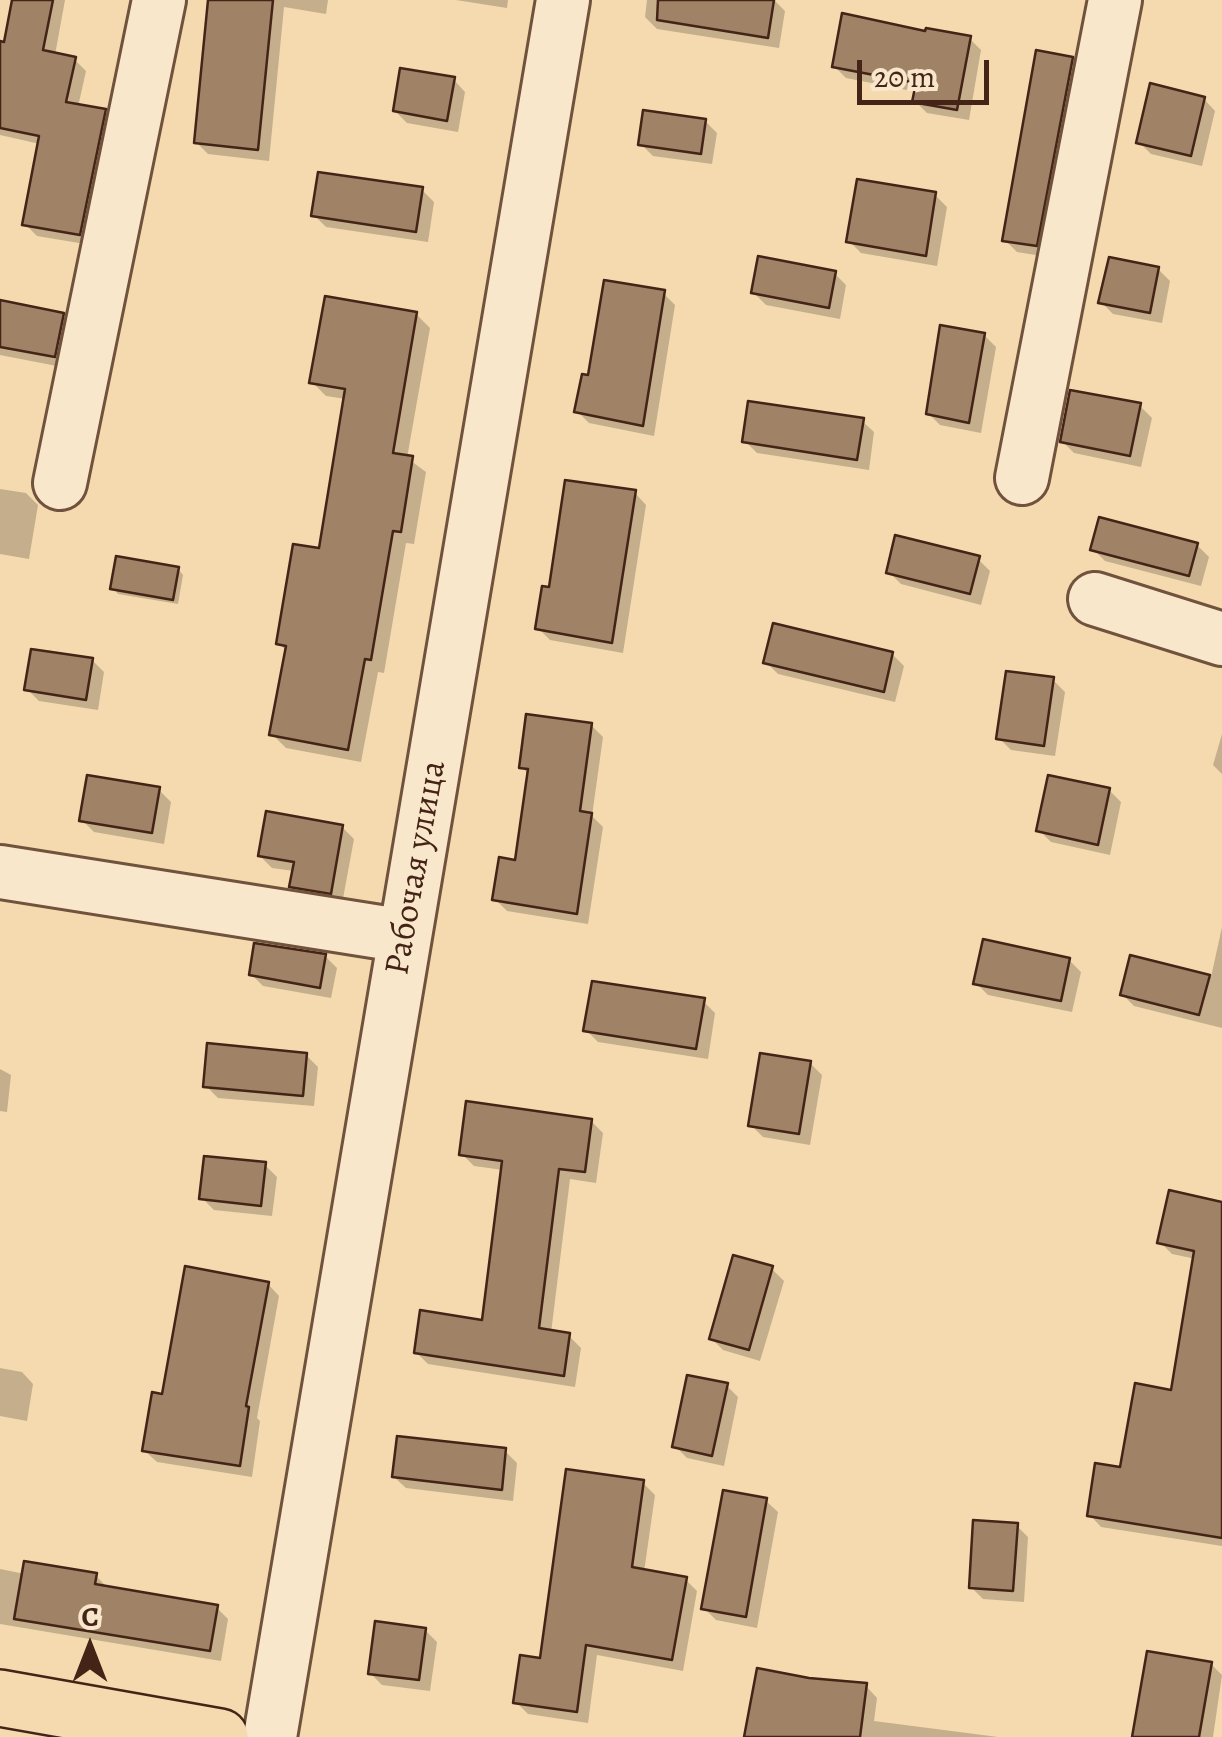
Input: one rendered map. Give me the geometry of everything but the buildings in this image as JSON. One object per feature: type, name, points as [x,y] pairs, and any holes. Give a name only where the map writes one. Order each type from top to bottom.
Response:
[{"type":"main road","points":[[0,1698],[220,1737]]},
{"type":"street","points":[[60,483],[159,0]]},
{"type":"street","name":"Рабочая улица","points":[[270,1737],[563,0]]},
{"type":"street","points":[[1022,478],[1115,0]]},
{"type":"street","points":[[1096,600],[1222,638]]},
{"type":"street","points":[[0,872],[405,936]]}]
